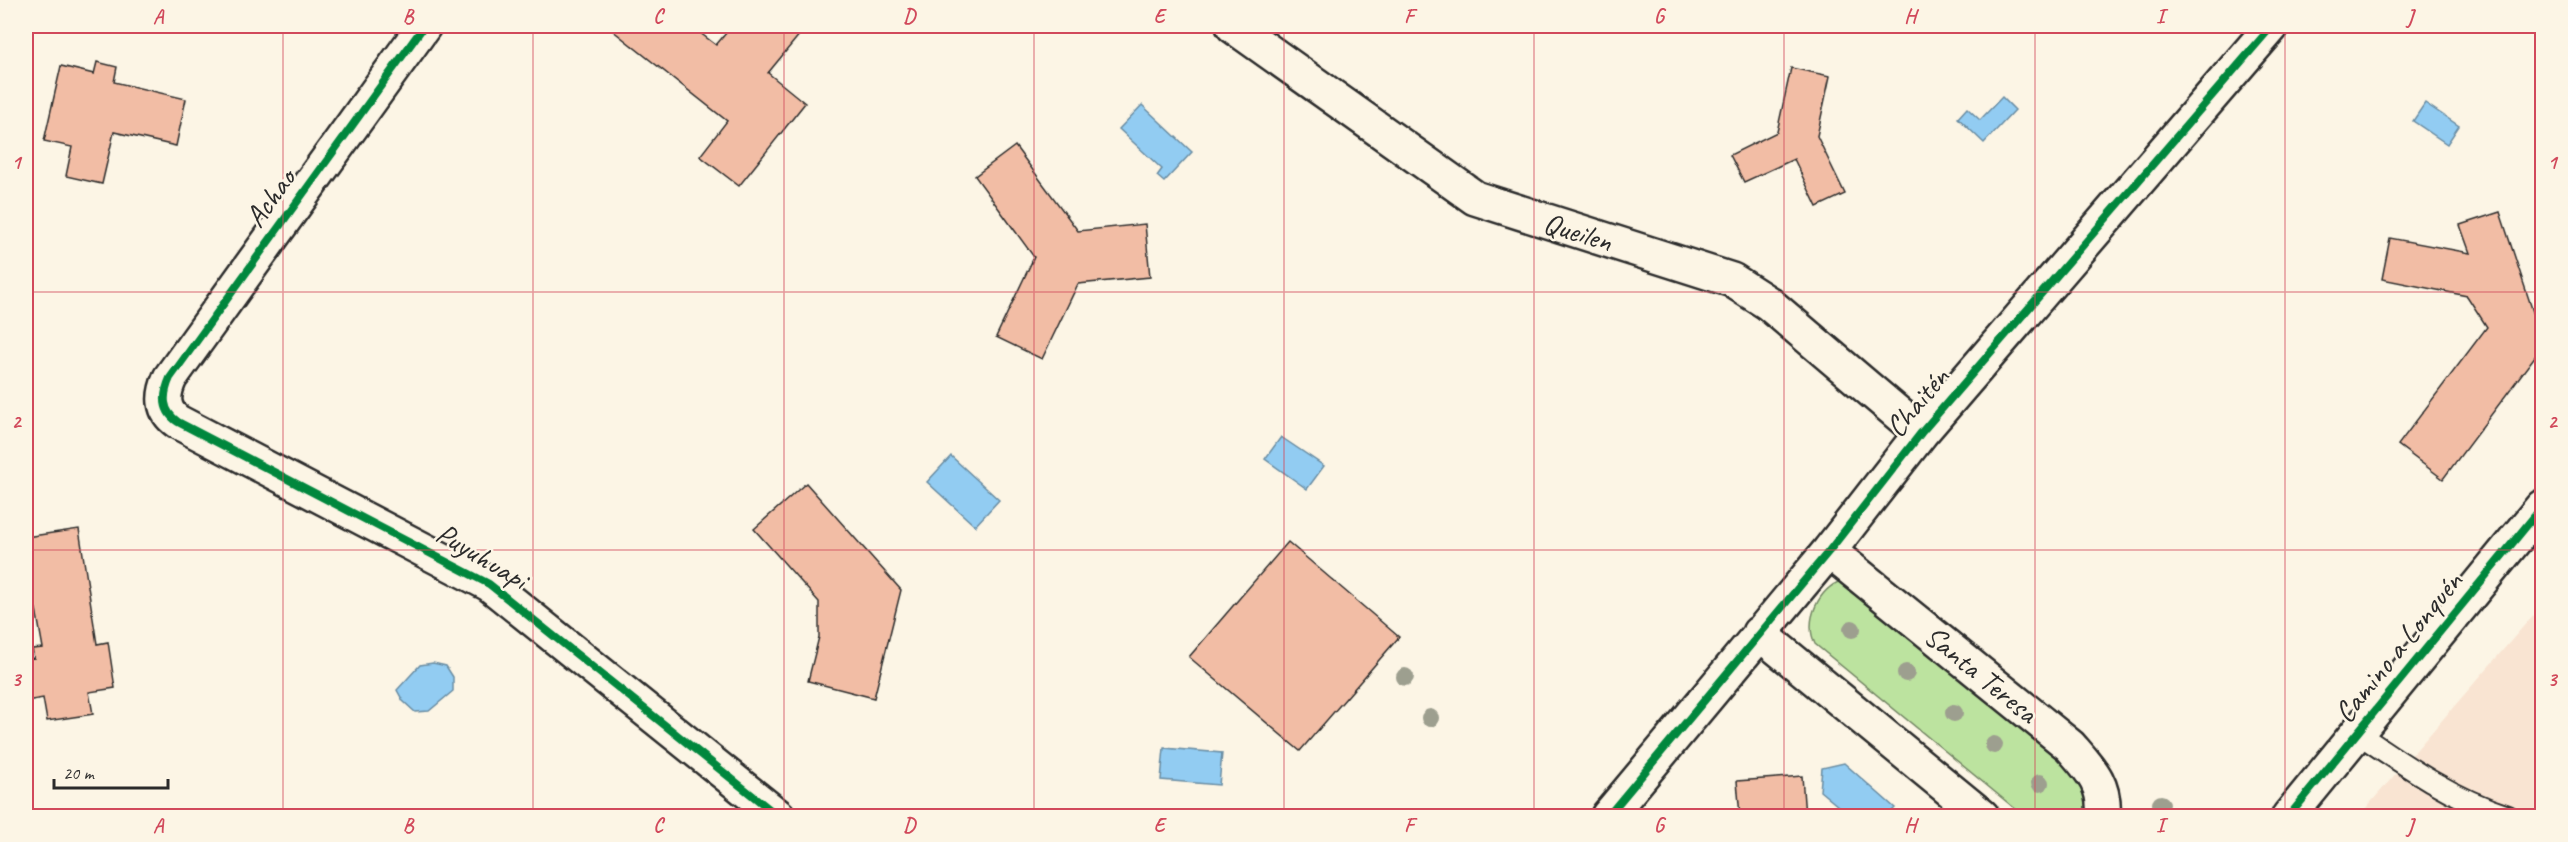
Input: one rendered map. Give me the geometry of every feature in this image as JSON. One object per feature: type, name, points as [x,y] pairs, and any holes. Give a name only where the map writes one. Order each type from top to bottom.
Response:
[{"type":"street","name":"Achao","points":[[164,403],[170,378],[424,26]]},
{"type":"street","name":"Queilen","points":[[1233,26],[1475,198],[1732,280],[1768,303],[1922,433]]},
{"type":"street","name":"Chaitén","points":[[1608,816],[1828,551],[1922,433],[2271,26]]},
{"type":"street","name":"Puyuhuapi","points":[[164,403],[171,417],[178,422],[489,584],[778,816]]},
{"type":"street","name":"Camino a Lonquén","points":[[2298,814],[2359,734],[2542,507]]},
{"type":"street","name":"Santa Teresa","points":[[1828,551],[2070,746],[2095,777],[2104,794],[2103,816]]},
{"type":"street","points":[[1759,633],[1982,816]]},
{"type":"lane","points":[[2359,734],[2441,789],[2477,806],[2508,816]]},
{"type":"shaded area","points":[[2542,605],[2542,816],[2359,816]]},
{"type":"green space","points":[[1843,580],[2071,755],[2095,816],[2024,816],[1815,644],[1811,625],[1816,606],[1827,590]]},
{"type":"water","points":[[2002,97],[2015,110],[1984,143],[1958,118],[1967,108],[1980,120]]},
{"type":"water","points":[[2425,103],[2459,126],[2447,144],[2413,121]]},
{"type":"water","points":[[1142,105],[1192,152],[1164,182],[1157,176],[1162,169],[1119,129]]},
{"type":"water","points":[[1281,437],[1324,466],[1307,489],[1265,459]]},
{"type":"water","points":[[951,456],[999,500],[975,526],[927,482]]},
{"type":"water","points":[[433,663],[446,666],[453,677],[453,691],[429,711],[415,712],[403,701],[397,690],[420,665]]},
{"type":"water","points":[[1164,748],[1222,753],[1219,785],[1161,780]]},
{"type":"water","points":[[1844,763],[1895,808],[1887,816],[1850,816],[1820,791],[1822,768]]},
{"type":"building","points":[[607,26],[691,26],[716,45],[732,26],[802,26],[805,28],[768,73],[805,103],[739,186],[700,156],[727,121]]},
{"type":"building","points":[[97,62],[117,67],[114,82],[186,99],[176,146],[114,132],[102,184],[66,176],[72,147],[44,141],[61,66],[94,74]]},
{"type":"building","points":[[1791,68],[1830,76],[1817,136],[1845,194],[1817,207],[1794,159],[1744,182],[1730,155],[1777,132]]},
{"type":"building","points":[[1015,146],[1078,231],[1145,224],[1150,277],[1078,284],[1042,359],[996,337],[1034,257],[975,176]]},
{"type":"building","points":[[2500,212],[2542,339],[2542,347],[2443,479],[2398,445],[2487,327],[2467,296],[2382,279],[2390,238],[2470,253],[2460,225]]},
{"type":"building","points":[[806,483],[901,590],[874,698],[808,681],[819,637],[819,602],[754,529]]},
{"type":"building","points":[[79,529],[97,644],[108,642],[115,688],[89,692],[93,714],[47,721],[43,698],[26,701],[26,659],[34,658],[32,649],[43,648],[36,609],[29,611],[26,591],[26,537]]},
{"type":"building","points":[[1288,542],[1399,637],[1300,751],[1189,657]]},
{"type":"building","points":[[1802,776],[1805,816],[1740,816],[1737,781]]},
{"type":"cycle path","points":[[424,26],[170,378],[165,397],[166,408],[178,422],[489,584],[778,816]]},
{"type":"cycle path","points":[[1608,816],[1829,551],[1921,433],[2272,26]]},
{"type":"cycle path","points":[[2289,816],[2542,507]]}]
